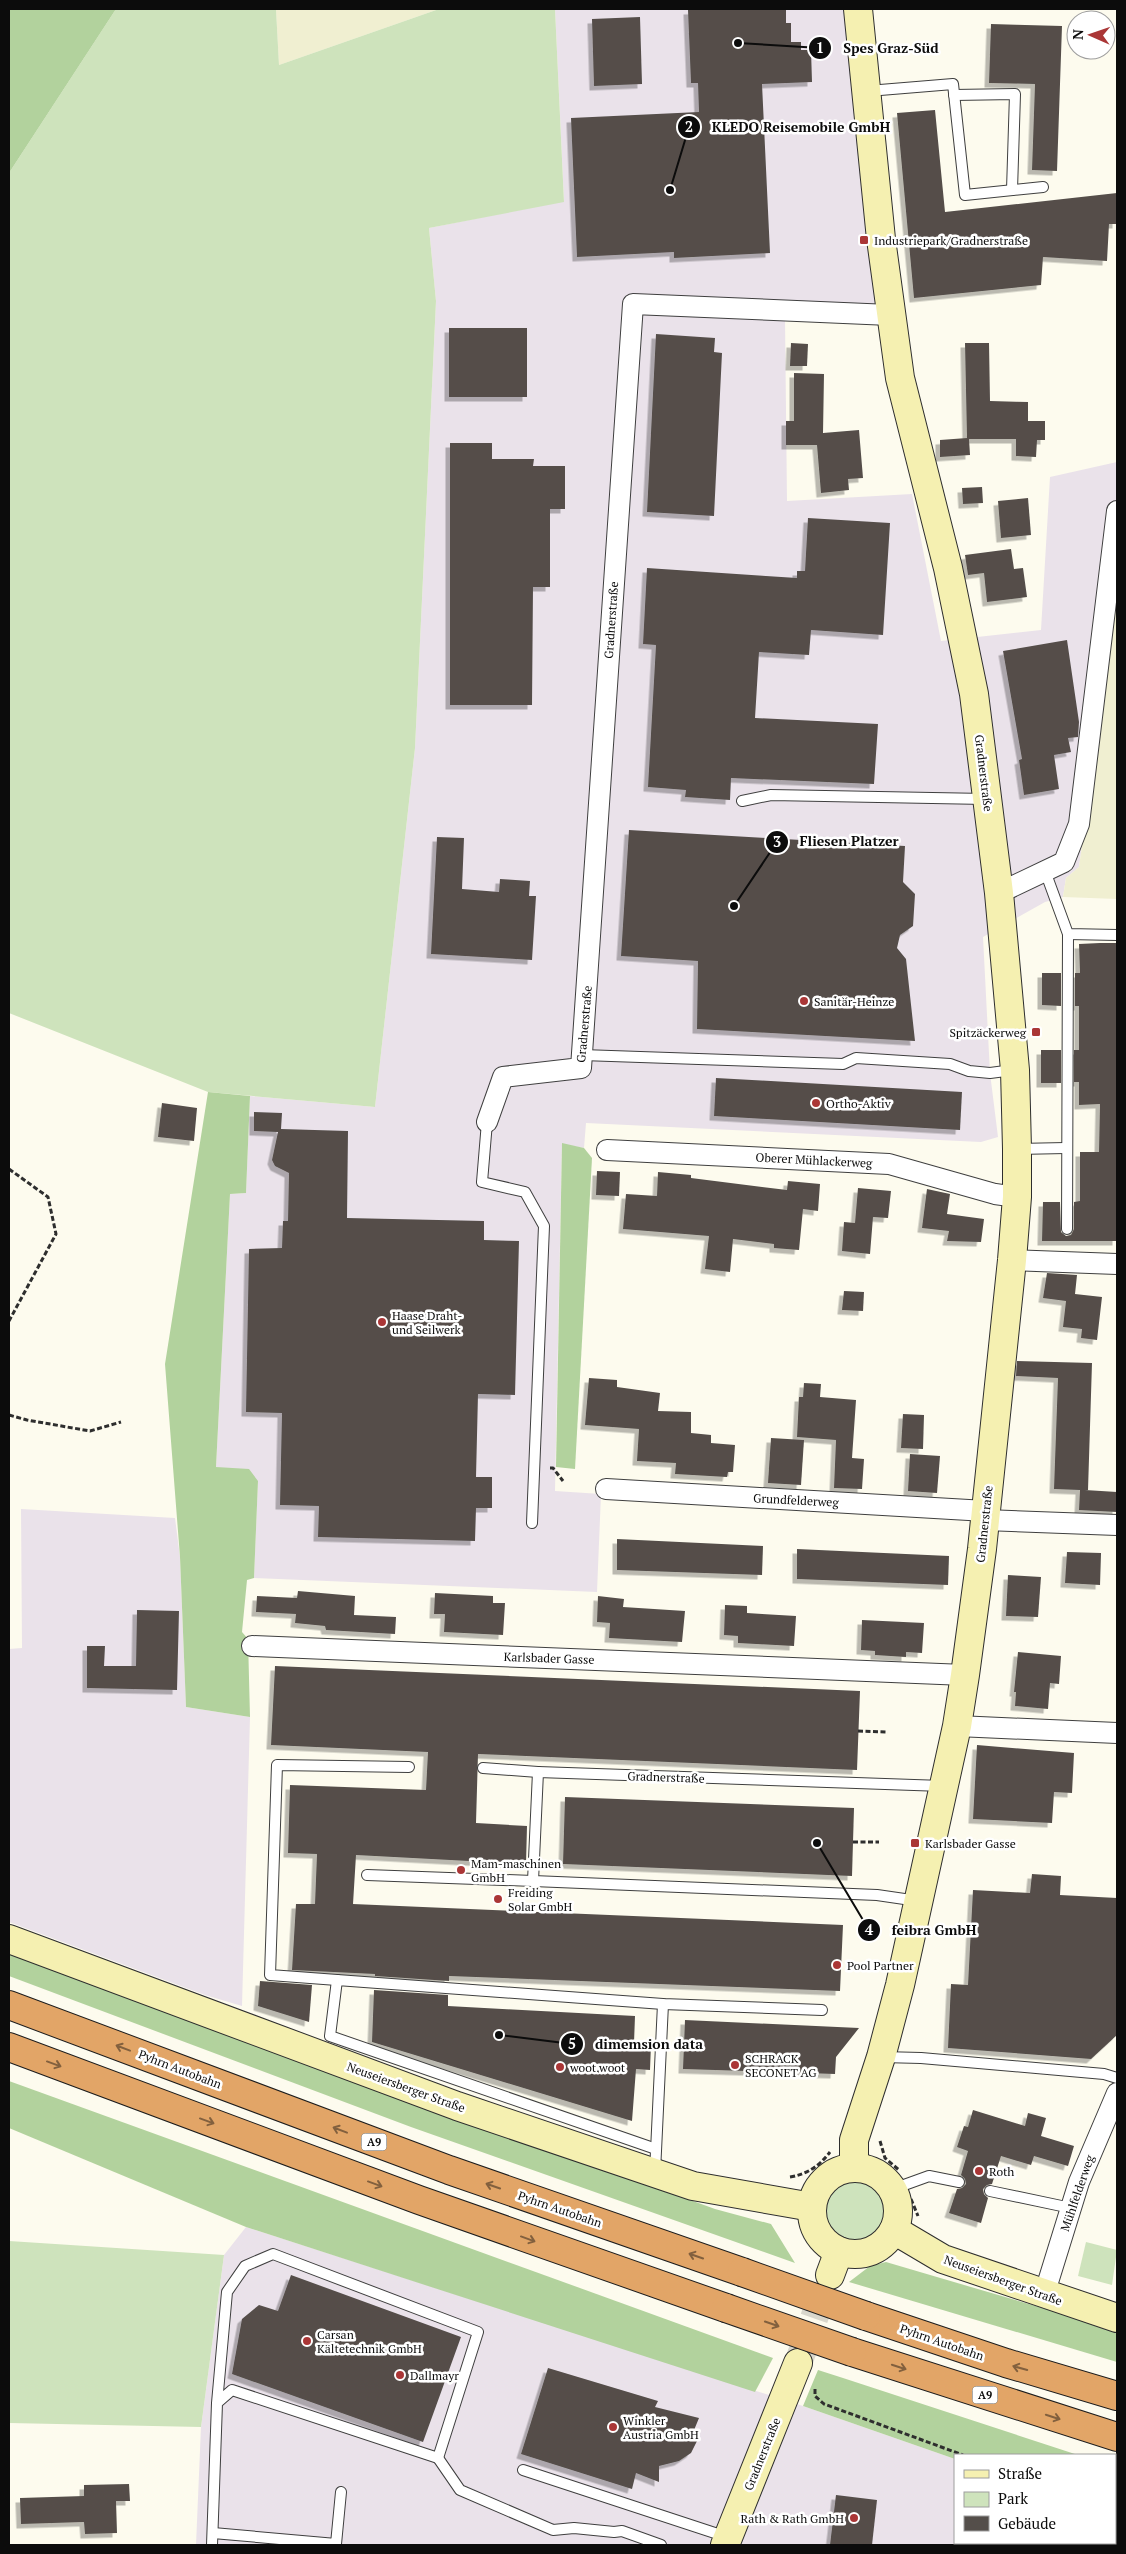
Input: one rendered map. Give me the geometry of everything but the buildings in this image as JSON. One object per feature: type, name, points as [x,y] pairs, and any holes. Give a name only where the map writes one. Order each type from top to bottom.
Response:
[{"type":"highway","name":"Pyhrn Autobahn","points":[[9,2005],[449,2170],[1006,2364],[1117,2396]]},
{"type":"highway","name":"A9","points":[[9,2047],[419,2200],[852,2352],[1117,2437]]},
{"type":"main road","name":"Gradnerstraße","points":[[858,9],[890,315],[900,378],[948,568],[970,674],[999,893],[1015,1070],[1017,1149],[1017,1197],[1012,1260],[985,1515],[965,1676],[957,1726],[900,1984],[881,2057],[854,2140],[854,2157],[858,2168]]},
{"type":"main road","name":"Neuseiersberger Straße","points":[[9,1939],[325,2046],[457,2106],[655,2161],[693,2186],[812,2207]]},
{"type":"main road","points":[[858,2168],[878,2174],[892,2189],[898,2209],[894,2230],[880,2246],[867,2253],[853,2254],[834,2263],[826,2243],[816,2230],[812,2207],[822,2173],[858,2168]]},
{"type":"main road","name":"Neuseiersberger Straße","points":[[894,2230],[942,2259],[1044,2295],[1117,2318]]},
{"type":"main road","name":"Gradnerstraße","points":[[727,2542],[798,2363]]},
{"type":"street","name":"Gradnerstraße","points":[[487,1122],[503,1077],[581,1068],[632,304],[890,315]]},
{"type":"street","points":[[999,893],[1064,862],[1079,824],[1117,511]]},
{"type":"street","name":"Oberer Mühlackerweg","points":[[607,1150],[889,1164],[995,1194],[1017,1197]]},
{"type":"street","points":[[1012,1260],[1117,1264]]},
{"type":"street","name":"Grundfelderweg","points":[[606,1489],[1117,1525]]},
{"type":"street","name":"Karlsbader Gasse","points":[[252,1646],[965,1676]]},
{"type":"street","points":[[957,1726],[1117,1733]]},
{"type":"street","name":"Mühlfelderweg","points":[[1044,2295],[1079,2182],[1117,2093]]},
{"type":"lane","points":[[867,91],[953,84],[965,195],[1043,187]]},
{"type":"lane","points":[[954,95],[1015,94],[1012,190]]},
{"type":"lane","points":[[742,801],[771,795],[987,799]]},
{"type":"lane","points":[[1045,871],[1068,934],[1067,1229]]},
{"type":"lane","points":[[1068,934],[1117,935]]},
{"type":"lane","points":[[582,1055],[843,1064],[856,1058],[950,1064],[969,1071],[1015,1070]]},
{"type":"lane","points":[[487,1122],[482,1182],[524,1192],[544,1226],[532,1523]]},
{"type":"lane","points":[[1017,1149],[1066,1148]]},
{"type":"lane","points":[[409,1767],[277,1765],[270,1975],[663,2004],[822,2010]]},
{"type":"lane","name":"Gradnerstraße","points":[[483,1768],[538,1772],[944,1786]]},
{"type":"lane","points":[[533,1881],[538,1772]]},
{"type":"lane","points":[[367,1874],[876,1895],[918,1901]]},
{"type":"lane","points":[[325,2046],[337,1980]]},
{"type":"lane","points":[[655,2161],[663,2004]]},
{"type":"lane","points":[[881,2057],[920,2058],[1104,2074],[1117,2078]]},
{"type":"lane","points":[[892,2189],[929,2176],[959,2182]]},
{"type":"lane","points":[[990,2191],[1071,2208]]},
{"type":"lane","points":[[212,2545],[217,2403],[227,2292],[245,2266],[273,2254],[478,2332],[438,2458]]},
{"type":"lane","points":[[217,2403],[232,2390],[438,2458],[460,2490],[553,2530],[574,2528],[622,2531],[661,2545]]},
{"type":"lane","points":[[523,2470],[727,2542]]},
{"type":"lane","points":[[213,2532],[336,2544],[341,2492]]},
{"type":"path","points":[[9,1169],[48,1197],[56,1234],[9,1321]]},
{"type":"path","points":[[9,1414],[27,1420],[90,1431],[121,1422]]},
{"type":"path","points":[[858,1731],[888,1732]]},
{"type":"path","points":[[853,1842],[879,1842]]},
{"type":"path","points":[[877,2132],[885,2158],[889,2162]]},
{"type":"path","points":[[786,2178],[822,2173]]},
{"type":"path","points":[[815,2387],[815,2396],[824,2404],[960,2454]]},
{"type":"shaded area","points":[[555,9],[845,9],[878,319],[785,319],[787,501],[912,494],[941,641],[1041,630],[1050,477],[1117,462],[1117,598],[1079,867],[1066,878],[1063,897],[1045,902],[983,937],[990,1073],[998,1137],[981,1142],[586,1123],[584,1148],[562,1144],[555,1491],[601,1494],[597,1592],[254,1578],[258,1481],[216,1467],[230,1194],[246,1193],[250,1096],[375,1107],[415,748],[436,301],[429,228],[564,201]]},
{"type":"shaded area","points":[[21,1509],[175,1518],[180,1557],[186,1707],[250,1717],[242,2006],[205,1995],[9,1922],[9,1649],[22,1648]]},
{"type":"shaded area","points":[[246,2227],[803,2406],[954,2459],[954,2544],[1036,2544],[196,2545],[201,2427],[224,2255]]},
{"type":"green space","points":[[9,9],[116,9],[9,173]]},
{"type":"green space","points":[[116,9],[276,9],[279,65],[439,9],[555,9],[564,202],[429,228],[436,301],[415,748],[375,1107],[208,1092],[9,1013],[9,173]]},
{"type":"green space","points":[[276,9],[439,9],[279,65]]},
{"type":"green space","points":[[1117,598],[1117,899],[1063,897],[1066,878],[1079,867]]},
{"type":"green space","points":[[208,1092],[250,1096],[246,1193],[230,1194],[216,1467],[249,1469],[258,1481],[254,1578],[247,1580],[242,1632],[248,1639],[250,1717],[186,1707],[180,1557],[165,1364]]},
{"type":"green space","points":[[562,1143],[584,1148],[592,1158],[575,1469],[556,1467]]},
{"type":"green space","points":[[9,1950],[317,2065],[715,2209],[771,2224],[795,2263],[411,2127],[9,1976]]},
{"type":"green space","points":[[9,2081],[773,2358],[755,2392],[246,2227],[9,2128]]},
{"type":"green space","points":[[854,2178],[872,2184],[880,2192],[886,2210],[880,2228],[872,2236],[854,2242],[836,2236],[828,2228],[822,2210],[828,2192],[836,2184]]},
{"type":"green space","points":[[9,2241],[224,2255],[201,2427],[9,2423]]},
{"type":"green space","points":[[1086,2242],[1117,2250],[1112,2285],[1078,2276]]},
{"type":"green space","points":[[886,2262],[1117,2330],[1117,2362],[849,2282],[870,2266]]},
{"type":"green space","points":[[818,2370],[1075,2454],[954,2454],[954,2459],[803,2406]]},
{"type":"tunnel","points":[[800,2358],[828,2279]]},
{"type":"place","name":"Spes Graz-Süd","points":[[738,43]]},
{"type":"place","name":"KLEDO Reisemobile GmbH","points":[[670,190]]},
{"type":"place","name":"Industriepark/Gradnerstraße","points":[[864,240]]},
{"type":"place","name":"Fliesen Platzer","points":[[734,906]]},
{"type":"place","name":"Sanitär-Heinze","points":[[804,1001]]},
{"type":"place","name":"Spitzäckerweg","points":[[1036,1032]]},
{"type":"place","name":"Ortho-Aktiv","points":[[816,1103]]},
{"type":"place","name":"Haase Draht- und Seilwerk","points":[[382,1322]]},
{"type":"place","name":"feibra GmbH","points":[[817,1843]]},
{"type":"place","name":"Karlsbader Gasse","points":[[915,1843]]},
{"type":"place","name":"Mam-maschinen GmbH","points":[[461,1870]]},
{"type":"place","name":"Freiding Solar GmbH","points":[[498,1899]]},
{"type":"place","name":"Pool Partner","points":[[837,1965]]},
{"type":"place","name":"dimemsion data","points":[[499,2035]]},
{"type":"place","name":"SCHRACK SECONET AG","points":[[735,2065]]},
{"type":"place","name":"woot.woot","points":[[560,2067]]},
{"type":"place","name":"Roth","points":[[979,2171]]},
{"type":"place","name":"Carsan Kältetechnik GmbH","points":[[307,2341]]},
{"type":"place","name":"Dallmayr","points":[[400,2375]]},
{"type":"place","name":"Winkler Austria GmbH","points":[[613,2427]]},
{"type":"place","name":"Rath & Rath GmbH","points":[[854,2518]]}]
